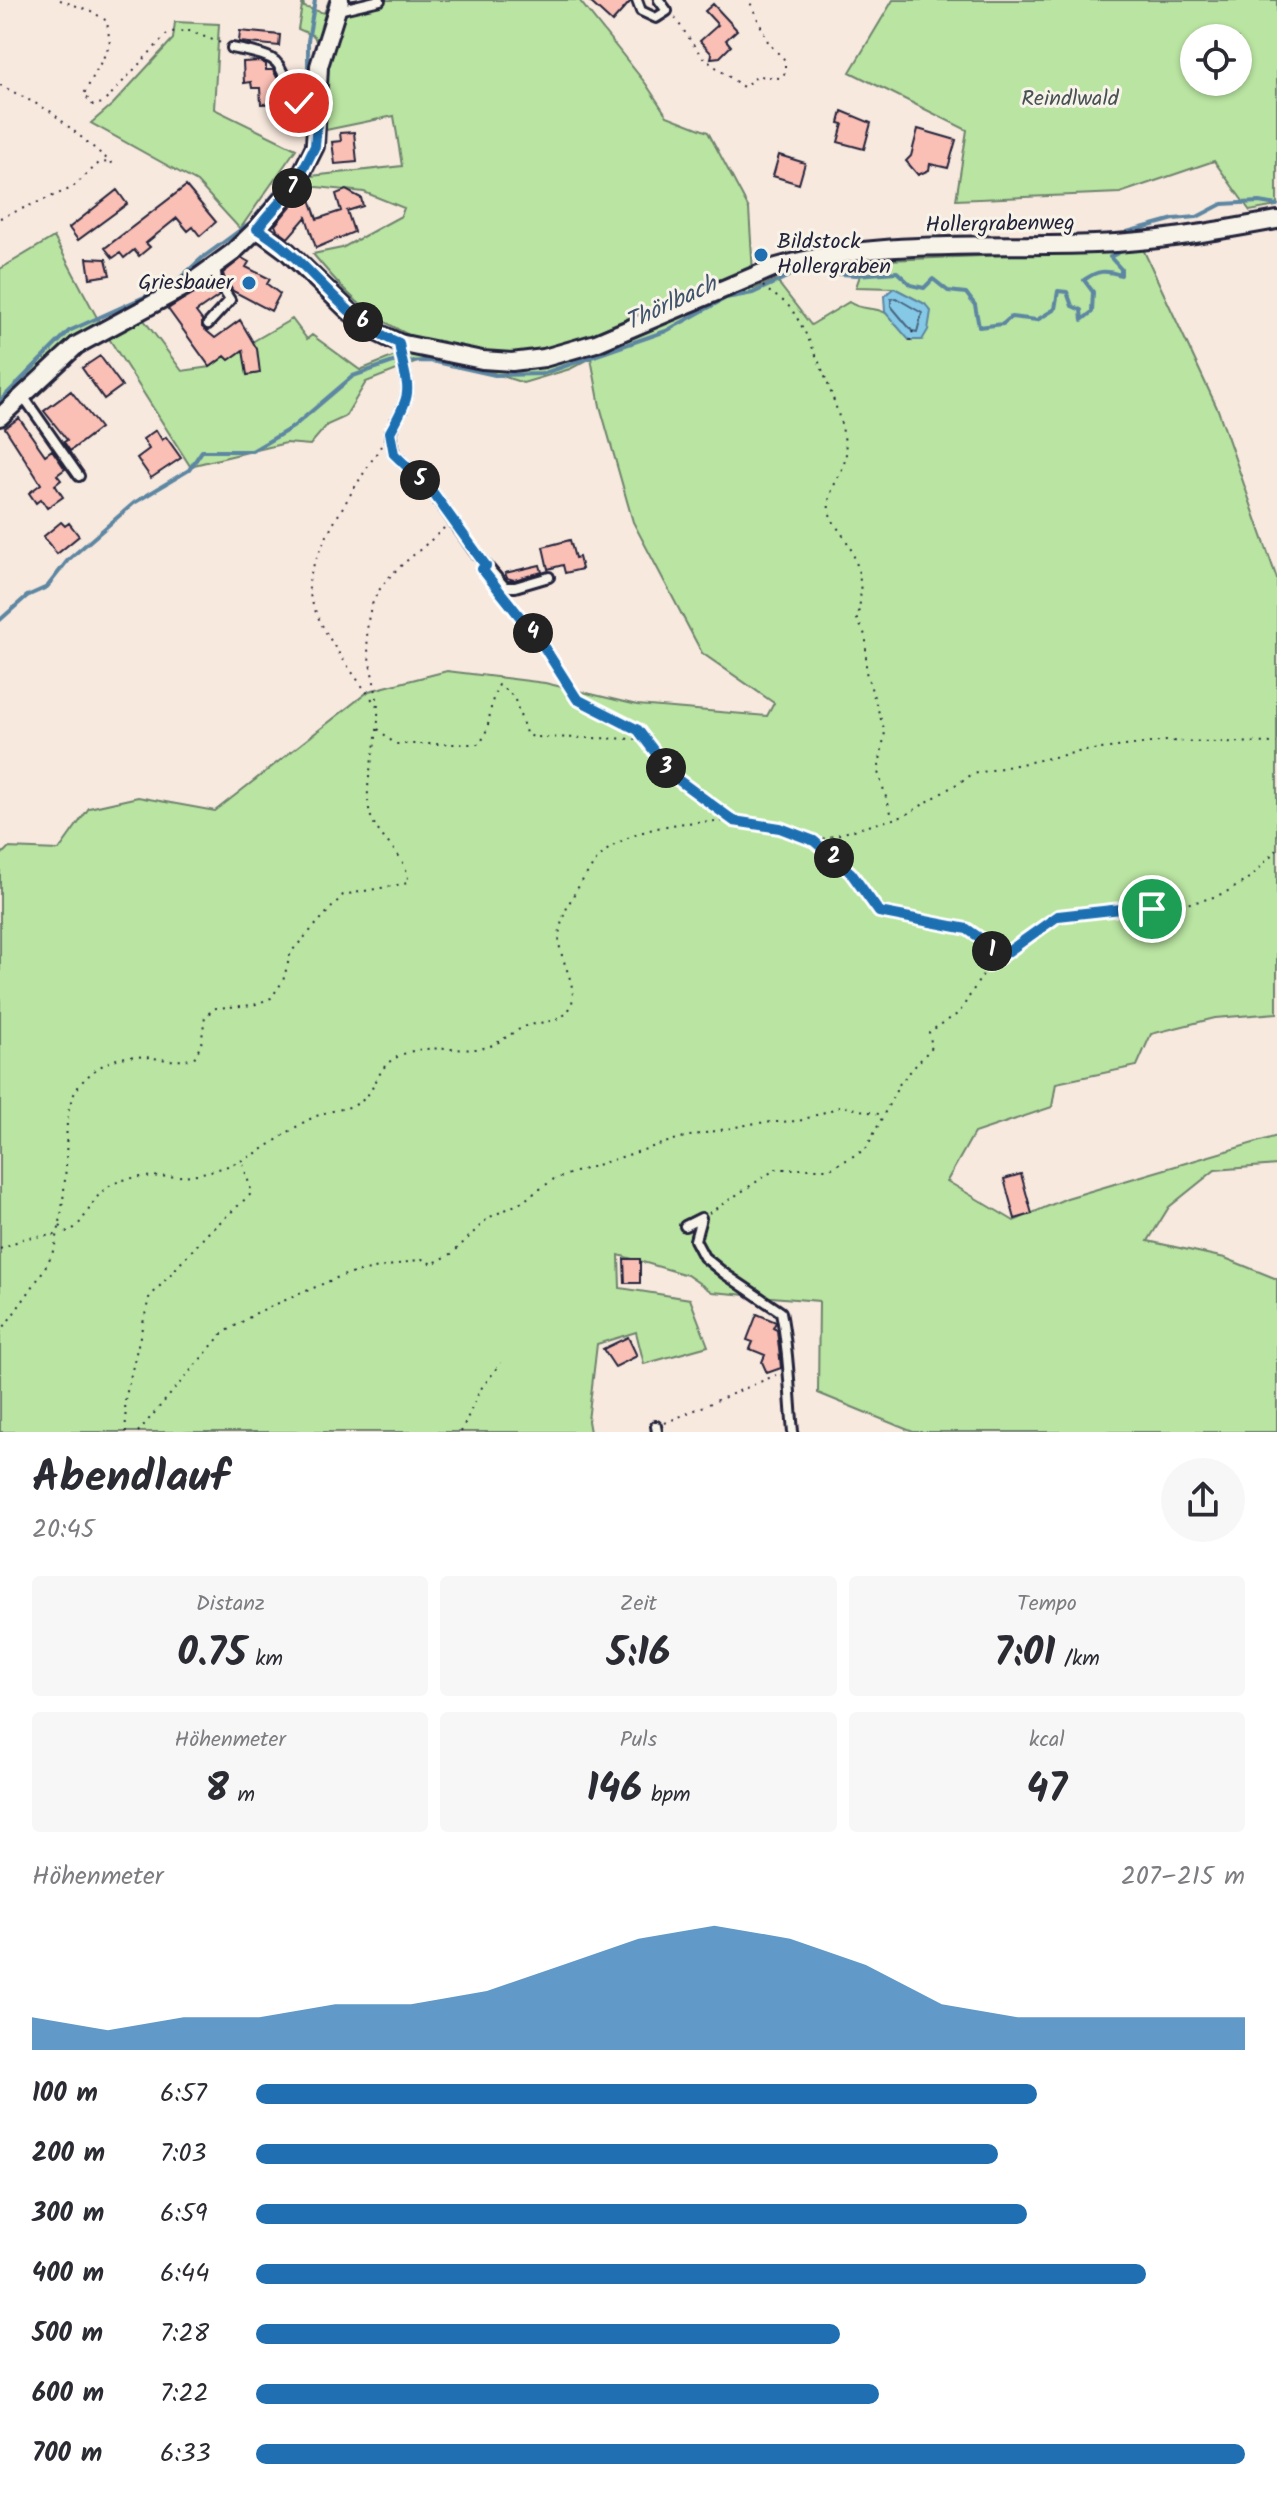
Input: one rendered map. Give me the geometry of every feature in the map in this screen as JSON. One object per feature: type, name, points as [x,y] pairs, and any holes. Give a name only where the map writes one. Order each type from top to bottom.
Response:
[{"type":"street","points":[[0,417],[77,345],[188,285],[215,265],[257,229],[297,182],[315,146],[319,66],[339,5]]},
{"type":"street","name":"Hollergrabenweg","points":[[257,229],[287,251],[349,311],[401,354],[512,362],[544,358],[596,343],[773,268],[802,260],[862,252],[955,246],[1126,242],[1277,220]]},
{"type":"lane","points":[[339,5],[380,0]]},
{"type":"lane","points":[[637,0],[641,11],[656,18],[667,11],[659,0]]},
{"type":"lane","points":[[232,48],[268,55],[279,63],[299,103],[318,110]]},
{"type":"lane","points":[[208,324],[230,300],[217,280],[215,265]]},
{"type":"lane","points":[[401,354],[409,382],[406,403],[390,432],[394,454],[431,490],[505,587],[549,577]]},
{"type":"lane","points":[[23,395],[79,476]]},
{"type":"lane","points":[[685,1226],[701,1218]]},
{"type":"lane","points":[[701,1218],[695,1240],[704,1257],[781,1312],[789,1353],[787,1371],[793,1432]]},
{"type":"path","points":[[60,0],[91,11],[107,21],[110,45],[84,94],[93,105],[103,103],[169,32],[189,31],[232,48]]},
{"type":"path","points":[[671,12],[702,57],[743,87],[758,76],[780,78],[785,73],[785,60],[769,44],[749,0]]},
{"type":"path","points":[[0,85],[50,111],[112,163],[99,163],[72,188],[0,218]]},
{"type":"path","points":[[766,290],[789,306],[808,334],[818,354],[841,428],[846,451],[833,485],[829,508],[834,523],[854,554],[863,595],[857,619],[866,637],[866,672],[885,732],[878,772],[893,819]]},
{"type":"path","points":[[910,341],[914,327]]},
{"type":"path","points":[[378,706],[314,610],[308,585],[328,532],[390,432]]},
{"type":"path","points":[[0,1333],[34,1281],[47,1267],[60,1226],[66,1164],[66,1116],[71,1100],[89,1075],[124,1057],[145,1055],[178,1062],[194,1058],[201,1045],[205,1016],[216,1008],[254,1005],[271,998],[283,981],[291,952],[343,895],[408,883],[405,862],[377,832],[369,811],[371,756],[378,706],[367,634],[371,600],[385,582],[447,526],[449,514]]},
{"type":"path","points":[[500,591],[544,647],[577,699],[638,730],[673,776],[734,821]]},
{"type":"path","points":[[377,729],[395,744],[479,744],[486,736],[494,692],[499,685],[514,697],[526,733],[533,737],[645,739]]},
{"type":"path","points":[[814,841],[904,816],[973,774],[1078,752],[1166,741],[1277,743]]},
{"type":"path","points":[[60,1226],[67,1232],[76,1229],[93,1199],[111,1185],[145,1175],[182,1176],[242,1161],[318,1115],[347,1108],[364,1099],[392,1060],[432,1047],[486,1047],[526,1026],[562,1017],[571,1008],[573,995],[559,942],[564,912],[595,861],[620,839],[645,831],[734,821],[780,828],[814,841],[851,873],[879,912],[967,929],[993,947],[988,966],[959,1013],[929,1032],[932,1047],[900,1083],[866,1149],[830,1169],[776,1169],[701,1218]]},
{"type":"path","points":[[988,966],[1058,916],[1130,908],[1152,909],[1209,900],[1247,880],[1277,849]]},
{"type":"path","points":[[138,1432],[222,1334],[258,1312],[341,1276],[422,1259],[432,1264],[453,1253],[488,1218],[522,1202],[554,1179],[680,1138],[756,1123],[799,1121],[842,1106],[884,1115]]},
{"type":"path","points":[[126,1432],[125,1400],[149,1298],[207,1234],[252,1193],[242,1161]]},
{"type":"path","points":[[0,1249],[25,1238],[58,1235]]},
{"type":"path","points":[[461,1432],[480,1390],[501,1363]]},
{"type":"path","points":[[656,1429],[787,1371]]},
{"type":"green space","points":[[303,0],[304,7],[324,13],[329,0],[579,0],[646,84],[667,116],[708,132],[749,209],[754,289],[776,280],[811,325],[849,302],[886,313],[912,341],[925,304],[894,288],[856,287],[865,261],[1143,249],[1218,410],[1277,579],[1277,1013],[1215,1018],[1151,1034],[1137,1066],[1056,1083],[1052,1107],[974,1133],[947,1181],[1014,1221],[1067,1198],[1277,1136],[1277,1165],[1215,1170],[1169,1207],[1148,1241],[1225,1258],[1277,1279],[1277,1432],[913,1432],[818,1393],[819,1301],[712,1292],[687,1275],[619,1255],[620,1288],[690,1299],[708,1346],[644,1364],[636,1332],[597,1344],[588,1421],[590,1432],[0,1432],[0,856],[8,848],[59,850],[89,808],[138,797],[215,811],[369,691],[447,671],[545,683],[637,705],[767,716],[774,703],[702,653],[633,522],[600,406],[591,358],[570,369],[523,383],[476,367],[430,357],[366,382],[345,417],[327,425],[310,445],[286,443],[194,465],[189,470],[190,466],[108,337],[144,320],[182,371],[210,367],[225,356],[229,360],[239,353],[239,345],[244,352],[248,375],[259,373],[257,349],[252,342],[292,319],[307,339],[312,335],[360,370],[410,350],[415,338],[358,303],[313,254],[342,248],[401,216],[404,208],[364,192],[307,186],[311,176],[402,166],[394,116],[326,130],[326,67],[314,36],[298,29]]},
{"type":"green space","name":"Reindlwald","points":[[893,0],[1277,0],[1277,206],[1250,211],[1214,161],[1120,193],[956,200],[967,130],[850,72]]},
{"type":"green space","points":[[175,22],[219,24],[214,109],[296,149],[240,229],[197,182],[91,123],[113,104],[173,39]]},
{"type":"green space","points":[[54,237],[101,325],[68,344],[0,407],[0,269]]},
{"type":"water","points":[[894,288],[925,304],[931,311],[928,330],[922,340],[909,340],[885,312],[884,296]]},
{"type":"building","points":[[588,0],[630,0],[630,2],[612,22]]},
{"type":"building","points":[[713,4],[737,30],[726,40],[731,46],[720,57],[711,58],[712,54],[700,41],[718,25],[705,11]]},
{"type":"building","points":[[240,31],[280,35],[279,46],[239,42]]},
{"type":"building","points":[[260,61],[266,64],[266,70],[273,70],[287,96],[287,103],[261,104],[260,88],[252,88],[251,82],[244,83],[243,62]]},
{"type":"building","points":[[842,111],[871,123],[864,149],[838,142],[843,124],[839,123]]},
{"type":"building","points":[[918,129],[956,140],[948,168],[930,164],[929,170],[918,175],[906,161],[911,156]]},
{"type":"building","points":[[354,132],[357,162],[335,164],[332,142],[341,141],[340,133]]},
{"type":"building","points":[[779,155],[805,163],[799,184],[773,176]]},
{"type":"building","points":[[186,186],[216,222],[200,236],[193,227],[188,231],[177,218],[146,243],[150,247],[139,256],[134,250],[124,258],[120,253],[113,258],[105,248]]},
{"type":"building","points":[[306,188],[317,219],[341,211],[336,194],[346,190],[361,198],[363,206],[347,211],[354,232],[316,248],[306,217],[288,238],[277,230],[275,225]]},
{"type":"building","points":[[117,190],[127,204],[78,240],[69,228]]},
{"type":"building","points":[[87,258],[106,259],[110,275],[90,278]]},
{"type":"building","name":"Griesbauer","points":[[242,258],[249,262],[246,267],[270,279],[267,284],[280,294],[271,311],[233,291],[224,277],[223,273]]},
{"type":"building","points":[[210,282],[219,296],[196,312],[202,320],[202,327],[215,338],[240,320],[257,349],[260,373],[247,375],[243,350],[229,360],[225,356],[210,367],[168,309]]},
{"type":"building","points":[[100,356],[122,386],[104,399],[82,368]]},
{"type":"building","points":[[71,391],[100,428],[70,451],[64,442],[67,440],[44,411]]},
{"type":"building","points":[[19,418],[45,455],[52,450],[65,469],[57,475],[61,480],[55,485],[63,497],[47,508],[41,499],[36,503],[29,493],[41,484],[5,428]]},
{"type":"building","points":[[156,430],[162,440],[166,437],[181,458],[151,478],[137,458],[149,449],[143,439]]},
{"type":"building","points":[[61,522],[65,526],[69,523],[79,536],[57,554],[43,537]]},
{"type":"building","points":[[570,540],[582,569],[565,573],[563,565],[548,569],[543,547]]},
{"type":"building","points":[[540,565],[542,572],[514,580],[507,578],[505,573]]},
{"type":"building","points":[[1021,1174],[1032,1214],[1015,1219],[1004,1179]]},
{"type":"building","points":[[624,1259],[640,1259],[640,1283],[625,1283]]},
{"type":"building","points":[[757,1314],[776,1322],[773,1328],[777,1330],[781,1368],[767,1373],[762,1362],[765,1355],[750,1349],[753,1342],[747,1340]]},
{"type":"building","points":[[628,1337],[637,1356],[615,1367],[603,1349]]},
{"type":"waterway","points":[[308,103],[308,41],[315,0]]},
{"type":"waterway","points":[[0,401],[69,331],[175,283],[202,258],[251,222],[294,170]]},
{"type":"waterway","name":"Thörlbach","points":[[1125,238],[1127,232],[1174,219],[1197,217],[1222,204],[1259,202],[1277,205]]},
{"type":"waterway","name":"Thörlbach","points":[[0,620],[27,596],[47,587],[68,560],[134,503],[189,470],[202,451],[252,451],[293,427],[353,376],[393,362],[432,361],[495,375],[542,374],[666,331],[726,298],[753,293],[793,274],[897,272],[911,285],[924,288],[933,279],[948,291],[966,293],[975,305],[979,327],[1003,324],[1011,317],[1037,320],[1055,309],[1058,291],[1067,292],[1072,306],[1081,310],[1082,320],[1092,312],[1093,292],[1084,280],[1102,272],[1121,275],[1121,269],[1110,257],[1122,251],[1123,246]]},
{"type":"place","name":"Bildstock Hollergraben","points":[[761,255]]},
{"type":"place","name":"Griesbauer","points":[[249,283]]},
{"type":"route","points":[[299,103],[318,110],[315,146],[297,182],[257,229],[287,251],[349,311],[374,331],[399,343],[409,382],[406,403],[390,432],[394,454],[431,490],[449,514],[486,566],[482,569],[544,647],[577,699],[638,730],[673,776],[734,821],[780,828],[814,841],[851,873],[879,912],[967,929],[993,947],[988,966],[1058,916],[1130,908],[1152,909]]}]
